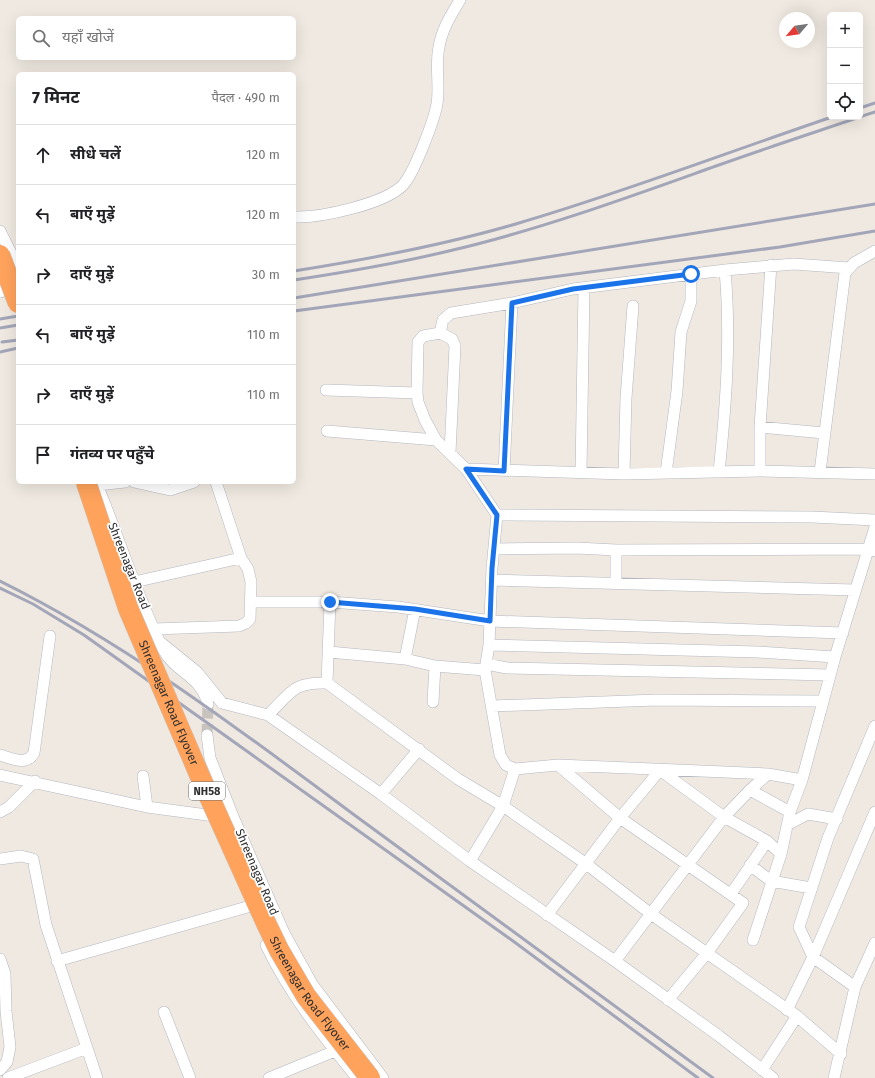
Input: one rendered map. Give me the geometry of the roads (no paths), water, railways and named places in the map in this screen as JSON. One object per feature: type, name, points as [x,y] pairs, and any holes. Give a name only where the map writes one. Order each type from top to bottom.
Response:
[{"type":"highway","points":[[5,253],[5,292]]},
{"type":"highway","name":"Shreenagar Road Flyover","points":[[93,484],[128,608],[193,760],[269,930],[306,996],[370,1078]]},
{"type":"street","points":[[296,217],[364,206],[403,185],[415,167],[436,107],[439,89],[438,47],[446,24],[460,0]]},
{"type":"street","points":[[0,231],[5,253],[16,265]]},
{"type":"street","points":[[820,472],[845,273],[854,263],[875,251]]},
{"type":"street","points":[[440,333],[443,320],[451,313],[512,303],[584,288],[771,265],[794,264],[849,268]]},
{"type":"street","points":[[760,471],[760,427],[771,265]]},
{"type":"street","points":[[719,472],[724,425],[729,329],[725,270]]},
{"type":"street","points":[[666,472],[677,391],[678,353],[681,332],[692,301],[691,274]]},
{"type":"street","points":[[5,292],[16,287]]},
{"type":"street","points":[[581,472],[584,288]]},
{"type":"street","points":[[504,471],[512,303]]},
{"type":"street","points":[[624,474],[626,398],[633,306]]},
{"type":"street","points":[[450,453],[455,346],[452,339],[440,333],[423,336],[419,339],[418,402],[425,420],[436,440],[466,469],[497,515],[489,645],[485,667],[500,755],[506,765],[515,768],[558,765],[768,774],[802,780]]},
{"type":"street","points":[[326,390],[417,393]]},
{"type":"street","points":[[760,427],[824,433]]},
{"type":"street","points":[[327,431],[436,440]]},
{"type":"street","points":[[466,469],[624,474],[760,471],[875,474]]},
{"type":"street","name":"Shreenagar Road","points":[[93,484],[160,642],[172,662],[204,690],[208,704]]},
{"type":"street","points":[[143,484],[170,490],[188,484]]},
{"type":"street","points":[[154,629],[239,626],[246,623],[250,619],[251,582],[248,569],[241,558],[217,484]]},
{"type":"street","points":[[497,515],[804,517],[875,520]]},
{"type":"street","points":[[753,940],[771,880],[781,854],[790,812],[802,780],[835,657],[855,590],[871,550],[875,527]]},
{"type":"street","points":[[494,549],[577,548],[616,550],[871,550]]},
{"type":"street","points":[[616,550],[616,584]]},
{"type":"street","points":[[134,582],[241,558]]},
{"type":"street","points":[[492,580],[855,590]]},
{"type":"street","points":[[250,602],[330,602],[415,609],[490,621],[843,633]]},
{"type":"street","points":[[327,683],[330,652],[330,602]]},
{"type":"street","points":[[405,659],[415,609]]},
{"type":"street","points":[[0,755],[26,761],[30,759],[34,753],[50,636]]},
{"type":"street","points":[[160,642],[197,672],[222,702],[268,715],[381,794],[547,915],[615,961],[773,1078]]},
{"type":"street","points":[[489,645],[758,652],[835,657]]},
{"type":"street","points":[[330,652],[405,659],[435,666],[830,675]]},
{"type":"street","points":[[433,702],[435,666]]},
{"type":"street","points":[[268,715],[297,687],[311,683],[327,683],[458,779],[503,806],[585,863],[651,914],[797,1016],[841,1054]]},
{"type":"street","points":[[492,706],[657,700],[823,701]]},
{"type":"street","points":[[855,987],[813,957],[799,927],[811,888],[837,819],[875,726]]},
{"type":"street","name":"Shreenagar Road","points":[[207,735],[210,758],[234,819],[284,933],[312,984],[383,1078]]},
{"type":"street","points":[[381,794],[419,749]]},
{"type":"street","points":[[558,765],[620,818],[689,864],[743,903],[707,953],[668,1000]]},
{"type":"street","points":[[470,860],[503,806],[515,768]]},
{"type":"street","points":[[660,770],[724,817],[767,841],[781,854]]},
{"type":"street","points":[[547,915],[620,818],[660,770]]},
{"type":"street","points":[[615,961],[724,817],[768,774]]},
{"type":"street","points":[[0,775],[35,781],[147,807],[234,819]]},
{"type":"street","points":[[143,776],[147,807]]},
{"type":"street","points":[[4,809],[35,781]]},
{"type":"street","points":[[750,790],[790,812]]},
{"type":"street","points":[[787,1010],[813,957],[875,812]]},
{"type":"street","points":[[787,825],[808,814],[837,819]]},
{"type":"street","points":[[731,894],[767,841]]},
{"type":"street","points":[[0,859],[21,856],[33,860],[46,925],[97,1078]]},
{"type":"street","points":[[750,865],[771,880],[811,888]]},
{"type":"street","points":[[57,961],[269,900]]},
{"type":"street","points":[[248,906],[285,982],[335,1051],[357,1078]]},
{"type":"street","points":[[834,1078],[841,1054],[855,987],[875,943]]},
{"type":"street","points":[[0,960],[5,974],[6,1011],[10,1047],[7,1062],[0,1070]]},
{"type":"street","points":[[164,1012],[190,1078]]},
{"type":"street","points":[[762,1070],[797,1016]]},
{"type":"street","points":[[8,1078],[87,1048]]},
{"type":"street","points":[[269,1078],[335,1051]]},
{"type":"tunnel","points":[[207,735],[208,704]]},
{"type":"railway","points":[[863,107],[875,103]]},
{"type":"railway","points":[[296,280],[413,259],[486,242],[618,201],[875,112]]},
{"type":"railway","points":[[296,271],[407,251],[519,223],[637,185],[827,119]]},
{"type":"railway","points":[[296,298],[875,204]]},
{"type":"railway","points":[[296,311],[780,247],[875,231]]},
{"type":"railway","points":[[0,319],[16,316]]},
{"type":"railway","points":[[0,328],[16,325]]},
{"type":"railway","points":[[2,342],[16,340]]},
{"type":"railway","points":[[0,352],[16,348]]},
{"type":"railway","points":[[0,581],[93,632],[182,690],[268,751],[713,1078]]},
{"type":"railway","points":[[0,588],[33,604],[84,635],[513,941],[698,1078]]}]
